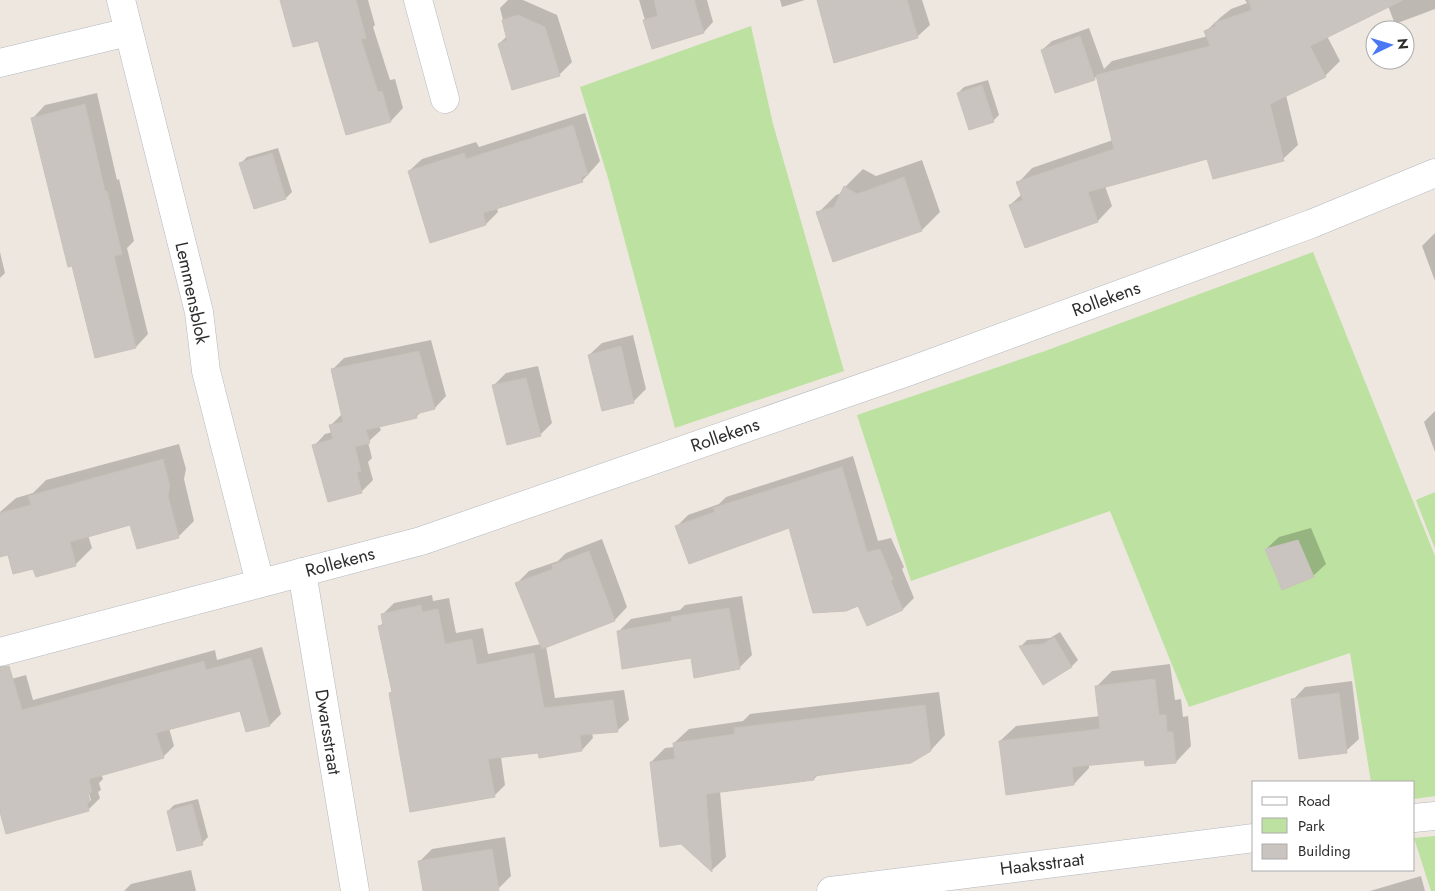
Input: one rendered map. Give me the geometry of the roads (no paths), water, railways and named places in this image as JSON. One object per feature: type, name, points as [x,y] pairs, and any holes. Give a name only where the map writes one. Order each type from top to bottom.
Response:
[{"type":"street","name":"Lemmensblok","points":[[121,0],[199,312],[206,371],[260,583]]},
{"type":"street","points":[[418,0],[445,99]]},
{"type":"street","points":[[0,63],[128,32]]},
{"type":"street","name":"Rollekens","points":[[0,652],[421,541],[910,371],[1311,224],[1435,173]]},
{"type":"street","name":"Dwarsstraat","points":[[302,572],[355,891]]},
{"type":"street","points":[[1415,818],[1435,816]]},
{"type":"street","name":"Haaksstraat","points":[[831,891],[1252,838]]}]
